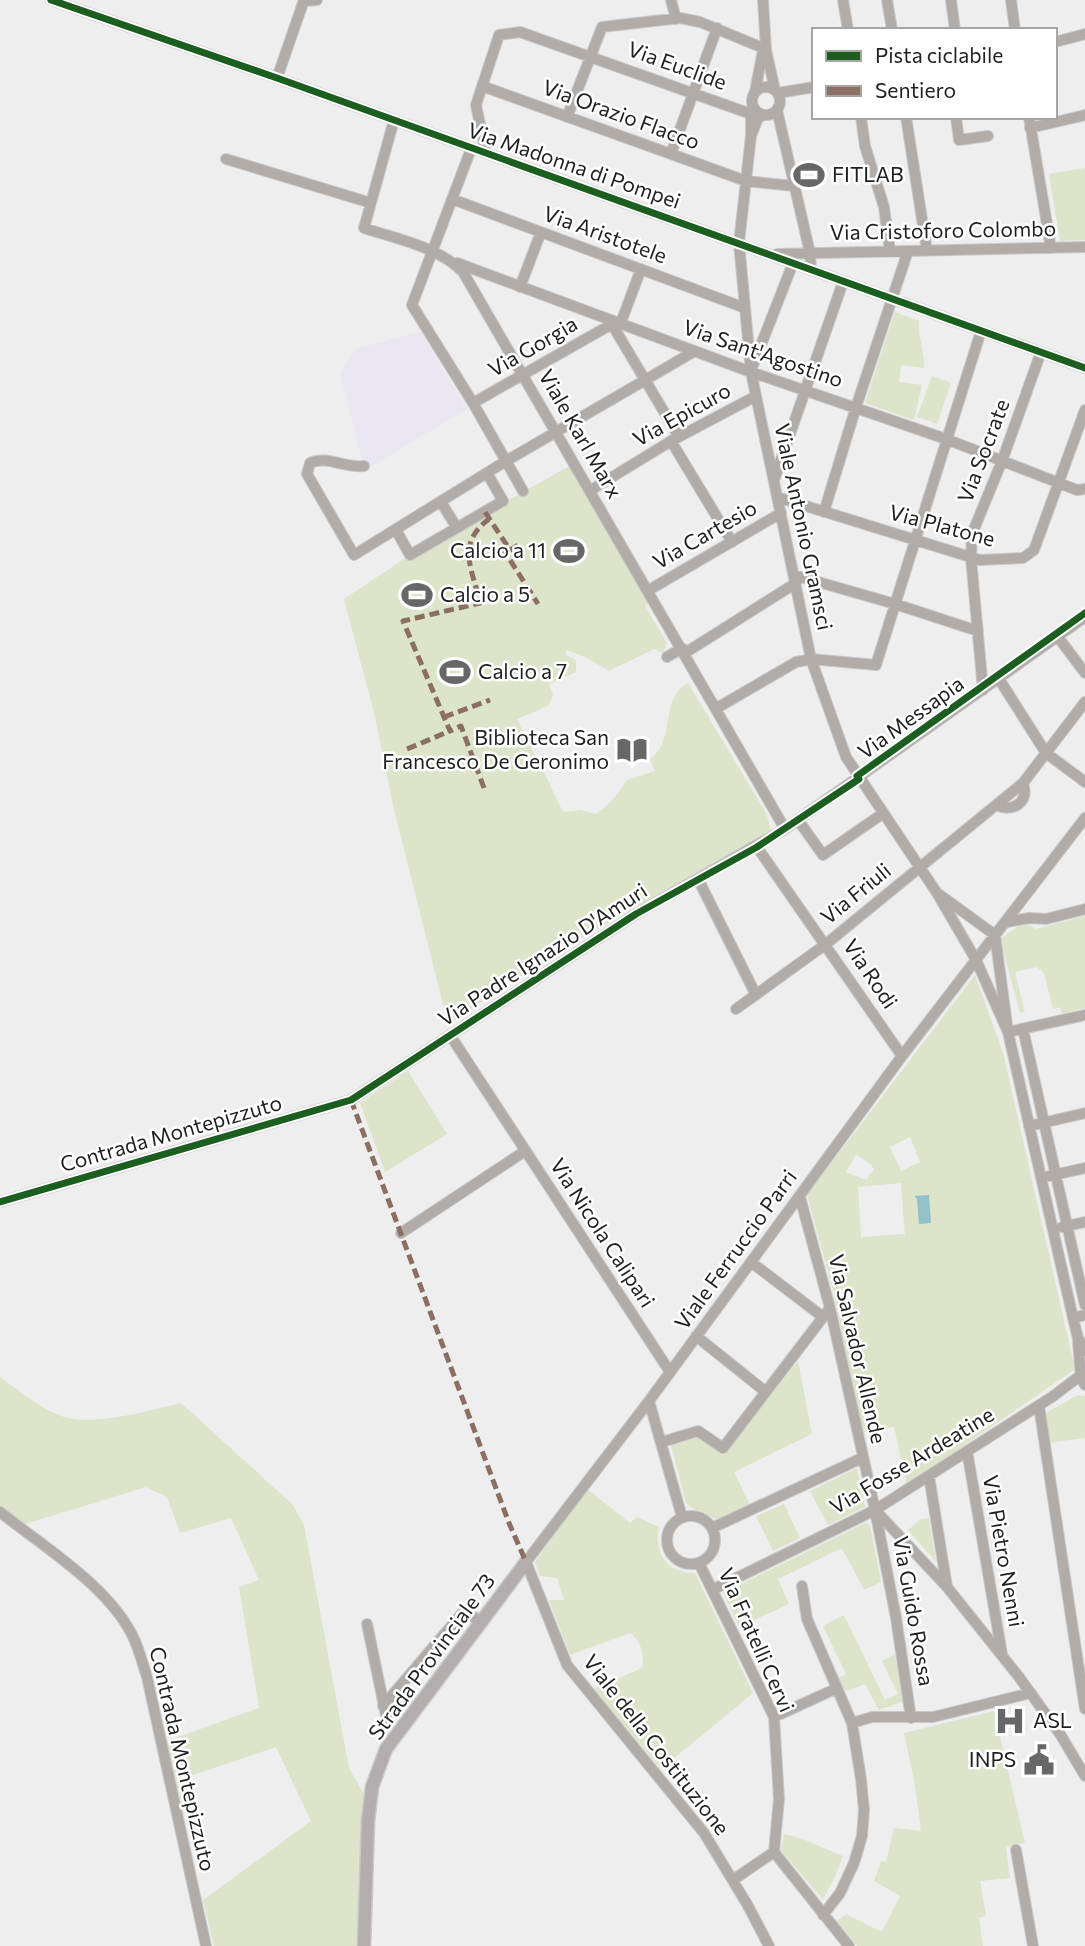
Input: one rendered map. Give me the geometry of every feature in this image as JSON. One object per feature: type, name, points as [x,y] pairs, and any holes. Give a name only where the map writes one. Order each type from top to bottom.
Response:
[{"type":"main road","name":"Strada Provinciale 73","points":[[364,1946],[368,1821],[377,1769],[398,1730],[526,1562]]},
{"type":"street","name":"Via Madonna di Pompei","points":[[51,0],[277,78],[1085,368]]},
{"type":"street","points":[[277,78],[304,0],[317,0]]},
{"type":"street","points":[[671,0],[676,19]]},
{"type":"street","name":"Viale Antonio Gramsci","points":[[763,0],[764,44],[753,95],[739,243],[755,396],[811,659],[846,757],[937,893],[976,960],[1008,1032]]},
{"type":"street","points":[[843,0],[848,28]]},
{"type":"street","points":[[887,0],[892,28]]},
{"type":"street","points":[[950,0],[955,28]]},
{"type":"street","points":[[1011,0],[1015,28]]},
{"type":"street","points":[[568,117],[602,26],[676,19],[700,22],[764,44]]},
{"type":"street","points":[[671,154],[717,28]]},
{"type":"street","name":"Via Euclide","points":[[482,86],[499,35],[520,32],[751,114]]},
{"type":"street","points":[[1057,41],[1085,34]]},
{"type":"street","name":"Viale Antonio Gramsci","points":[[764,44],[777,91]]},
{"type":"street","points":[[482,86],[476,105],[486,153]]},
{"type":"street","name":"Via Orazio Flacco","points":[[482,86],[746,181],[794,186]]},
{"type":"street","points":[[777,110],[764,115],[753,107],[753,95],[762,87],[777,91],[812,87]]},
{"type":"street","points":[[777,91],[780,102],[777,110],[811,270]]},
{"type":"street","name":"Viale Antonio Gramsci","points":[[751,136],[758,118],[764,115]]},
{"type":"street","points":[[1051,248],[1030,123],[1085,115]]},
{"type":"street","points":[[861,119],[865,146],[884,207],[890,251]]},
{"type":"street","points":[[906,119],[927,251]]},
{"type":"street","points":[[956,119],[960,140],[988,136]]},
{"type":"street","points":[[226,159],[371,203],[394,120]]},
{"type":"street","points":[[471,149],[412,305],[473,403],[523,491]]},
{"type":"street","name":"Via Aristotele","points":[[452,199],[745,308]]},
{"type":"street","name":"Viale Karl Marx","points":[[371,203],[364,228],[432,252],[454,262],[464,272],[786,829]]},
{"type":"street","points":[[520,287],[541,232]]},
{"type":"street","name":"Via Cristoforo Colombo","points":[[769,254],[1085,247]]},
{"type":"street","points":[[824,512],[908,251]]},
{"type":"street","name":"Via Cristoforo Colombo","points":[[751,372],[798,256],[806,253]]},
{"type":"street","name":"Via Sant'Agostino","points":[[454,262],[614,323],[946,439],[1077,490],[1085,489]]},
{"type":"street","points":[[641,269],[614,323],[732,542]]},
{"type":"street","points":[[773,483],[843,282]]},
{"type":"street","name":"Via Gorgia","points":[[473,403],[614,323]]},
{"type":"street","points":[[717,708],[796,662],[811,659],[876,664],[981,331]]},
{"type":"street","points":[[364,466],[353,468],[318,459],[310,463],[307,474],[354,555],[506,461],[695,351]]},
{"type":"street","name":"Via Socrate","points":[[983,690],[971,558],[972,534],[1002,461],[1041,352]]},
{"type":"street","name":"Via Epicuro","points":[[591,490],[675,439],[755,396]]},
{"type":"street","name":"Via Platone","points":[[777,497],[971,558],[998,561],[1023,558],[1032,554],[1085,410]]},
{"type":"street","points":[[396,530],[410,555],[503,501],[487,473]]},
{"type":"street","points":[[441,502],[457,528]]},
{"type":"street","name":"Via Cartesio","points":[[649,590],[781,513]]},
{"type":"street","points":[[667,657],[684,651],[795,579],[895,604],[978,631]]},
{"type":"street","name":"Via Messapia","points":[[757,847],[859,779],[1085,617]]},
{"type":"street","points":[[1058,637],[1085,673]]},
{"type":"street","points":[[999,679],[1046,752],[1085,782]]},
{"type":"street","name":"Via Friuli","points":[[736,1009],[826,943],[1023,783],[1085,702]]},
{"type":"street","points":[[798,820],[823,855],[882,814]]},
{"type":"street","name":"Viale Ferruccio Parri","points":[[526,1562],[649,1401],[902,1056],[1085,818]]},
{"type":"street","name":"Via Padre Ignazio D'Amuri","points":[[351,1100],[636,914],[757,847]]},
{"type":"street","name":"Via Rodi","points":[[757,847],[902,1056]]},
{"type":"street","points":[[698,879],[756,995]]},
{"type":"street","name":"Viale Antonio Gramsci","points":[[937,893],[995,935],[1008,1032],[1054,1229],[1084,1377]]},
{"type":"street","points":[[1020,904],[1039,919]]},
{"type":"street","points":[[1006,922],[1029,918],[1046,919],[1085,909]]},
{"type":"street","points":[[1008,1032],[1085,1015]]},
{"type":"street","points":[[1023,1029],[1085,1305]]},
{"type":"street","name":"Via Nicola Calipari","points":[[450,1035],[670,1372]]},
{"type":"street","name":"Contrada Montepizzuto","points":[[0,1202],[351,1100]]},
{"type":"street","points":[[1029,1126],[1085,1113]]},
{"type":"street","name":"Via Nicola Calipari","points":[[401,1233],[525,1151]]},
{"type":"street","points":[[1041,1178],[1085,1168]]},
{"type":"street","name":"Via Salvador Allende","points":[[800,1197],[830,1308],[875,1510]]},
{"type":"street","points":[[1054,1229],[1085,1222]]},
{"type":"street","points":[[751,1262],[823,1317]]},
{"type":"street","points":[[662,1442],[698,1431],[723,1448],[830,1308]]},
{"type":"street","points":[[1073,1318],[1085,1315]]},
{"type":"street","points":[[696,1336],[766,1391]]},
{"type":"street","name":"Viale Antonio Gramsci","points":[[1078,1338],[1085,1352]]},
{"type":"street","name":"Via Fosse Ardeatine","points":[[714,1589],[875,1510],[1084,1377]]},
{"type":"street","points":[[649,1401],[682,1517]]},
{"type":"street","points":[[1039,1406],[1085,1709]]},
{"type":"street","name":"Via Pietro Nenni","points":[[967,1451],[1002,1657]]},
{"type":"street","points":[[712,1528],[862,1458]]},
{"type":"street","points":[[929,1476],[947,1587]]},
{"type":"street","points":[[875,1510],[947,1587],[1031,1693],[1085,1776]]},
{"type":"street","name":"Via Guido Rossa","points":[[875,1510],[896,1618],[911,1718]]},
{"type":"street","name":"Contrada Montepizzuto","points":[[0,1512],[87,1580],[111,1603],[135,1640],[147,1677],[206,1946]]},
{"type":"street","points":[[682,1517],[699,1517],[712,1528],[715,1539],[713,1551],[699,1563],[682,1563],[669,1551],[667,1534],[672,1524],[682,1517]]},
{"type":"street","name":"Viale della Costituzione","points":[[526,1562],[567,1665],[704,1833],[769,1946]]},
{"type":"street","name":"Via Fratelli Cervi","points":[[699,1563],[714,1589],[774,1717],[779,1799],[774,1852]]},
{"type":"street","points":[[802,1586],[807,1619],[835,1689],[852,1723],[862,1779],[864,1810],[862,1836],[853,1863],[840,1893],[823,1915]]},
{"type":"street","points":[[383,1706],[465,1610],[480,1622]]},
{"type":"street","points":[[367,1624],[388,1725]]},
{"type":"street","points":[[774,1717],[835,1689]]},
{"type":"street","points":[[852,1723],[872,1717],[933,1717],[1031,1693]]},
{"type":"street","points":[[1016,1850],[1034,1946]]},
{"type":"street","points":[[733,1880],[774,1852],[849,1946]]},
{"type":"shaded area","points":[[420,332],[467,409],[365,470],[340,374],[355,349]]},
{"type":"green space","points":[[1085,168],[1085,240],[1060,241],[1049,174]]},
{"type":"green space","points":[[895,312],[919,321],[924,368],[901,365],[899,382],[922,385],[914,420],[865,403]]},
{"type":"green space","points":[[932,376],[951,383],[937,424],[917,417]]},
{"type":"green space","points":[[575,463],[655,600],[645,606],[667,643],[663,653],[654,649],[609,671],[566,650],[566,655],[576,660],[576,672],[549,684],[553,695],[548,706],[517,719],[536,758],[544,756],[541,766],[563,812],[580,810],[596,814],[611,802],[627,780],[655,771],[650,759],[663,742],[673,700],[679,690],[688,683],[766,813],[771,830],[565,947],[448,1024],[344,599],[410,555]]},
{"type":"green space","points":[[1085,916],[1085,1008],[1062,1014],[1060,1007],[1053,1009],[1044,973],[1036,967],[1015,972],[1025,1012],[1020,1013],[1000,939],[1024,922],[1036,929]]},
{"type":"green space","points":[[975,975],[1003,1053],[1075,1369],[907,1485],[894,1427],[862,1432],[834,1294],[807,1195]],"holes":[[[910,1137],[920,1162],[901,1171],[890,1147]],[[856,1154],[874,1169],[866,1180],[846,1172]],[[901,1183],[905,1237],[903,1234],[861,1237],[858,1187]]]},
{"type":"green space","points":[[408,1071],[447,1134],[385,1172],[360,1103]]},
{"type":"green space","points":[[798,1361],[812,1434],[734,1472],[750,1505],[717,1520],[689,1506],[671,1445],[700,1437],[725,1454]]},
{"type":"green space","points":[[0,1377],[47,1410],[77,1419],[107,1419],[181,1403],[293,1505],[304,1525],[349,1768],[366,1798],[362,1946],[214,1946],[203,1900],[311,1821],[276,1747],[178,1780],[186,1823],[167,1741],[259,1708],[239,1587],[259,1580],[231,1518],[180,1533],[167,1497],[146,1487],[25,1524],[0,1506]]},
{"type":"green space","points":[[1078,1395],[1085,1396],[1085,1438],[1048,1443],[1044,1414]]},
{"type":"green space","points":[[857,1468],[865,1507],[828,1525],[810,1491]]},
{"type":"green space","points":[[587,1489],[630,1523],[637,1517],[659,1527],[661,1553],[670,1566],[695,1573],[753,1693],[661,1769],[593,1689],[642,1668],[642,1653],[637,1640],[630,1633],[570,1655],[549,1600],[564,1600],[557,1578],[540,1576],[535,1562]]},
{"type":"green space","points":[[784,1504],[800,1538],[773,1551],[756,1516]]},
{"type":"green space","points":[[929,1518],[936,1562],[908,1530],[921,1519]]},
{"type":"green space","points":[[865,1523],[870,1525],[881,1582],[864,1590],[842,1548],[778,1579],[789,1604],[739,1627],[723,1593]]},
{"type":"green space","points":[[844,1615],[885,1700],[898,1694],[882,1661],[895,1654],[905,1701],[879,1710],[865,1684],[848,1691],[844,1689],[838,1678],[846,1674],[823,1626]]},
{"type":"green space","points":[[994,1711],[1025,1843],[1006,1847],[1010,1878],[980,1881],[986,1916],[979,1918],[983,1946],[857,1946],[837,1921],[846,1914],[882,1932],[900,1896],[874,1881],[881,1861],[886,1862],[894,1828],[921,1831],[904,1733]]},
{"type":"green space","points":[[784,1834],[843,1856],[823,1899],[781,1851]]},
{"type":"water","points":[[929,1195],[931,1223],[919,1224],[917,1199],[914,1196]]},
{"type":"marked path","points":[[485,512],[510,550],[518,545]]},
{"type":"marked path","points":[[484,788],[461,726],[450,731],[403,621],[480,603],[471,569],[469,548],[472,538],[489,519]]},
{"type":"marked path","points":[[510,550],[505,552],[538,604]]},
{"type":"marked path","points":[[444,717],[490,700]]},
{"type":"marked path","points":[[407,749],[450,731]]},
{"type":"marked path","points":[[351,1100],[526,1562]]},
{"type":"cycle path","points":[[51,0],[277,78],[1085,368]]},
{"type":"cycle path","points":[[0,1202],[351,1100],[636,914],[757,847],[859,779],[857,776],[1085,613]]},
{"type":"place","name":"FITLAB","points":[[809,175]]},
{"type":"place","name":"Calcio a 11","points":[[569,551]]},
{"type":"place","name":"Calcio a 5","points":[[417,595]]},
{"type":"place","name":"Calcio a 7","points":[[455,672]]},
{"type":"place","name":"Biblioteca San Francesco De Geronimo","points":[[632,750]]},
{"type":"place","name":"ASL","points":[[1010,1721]]},
{"type":"place","name":"INPS","points":[[1039,1760]]}]
